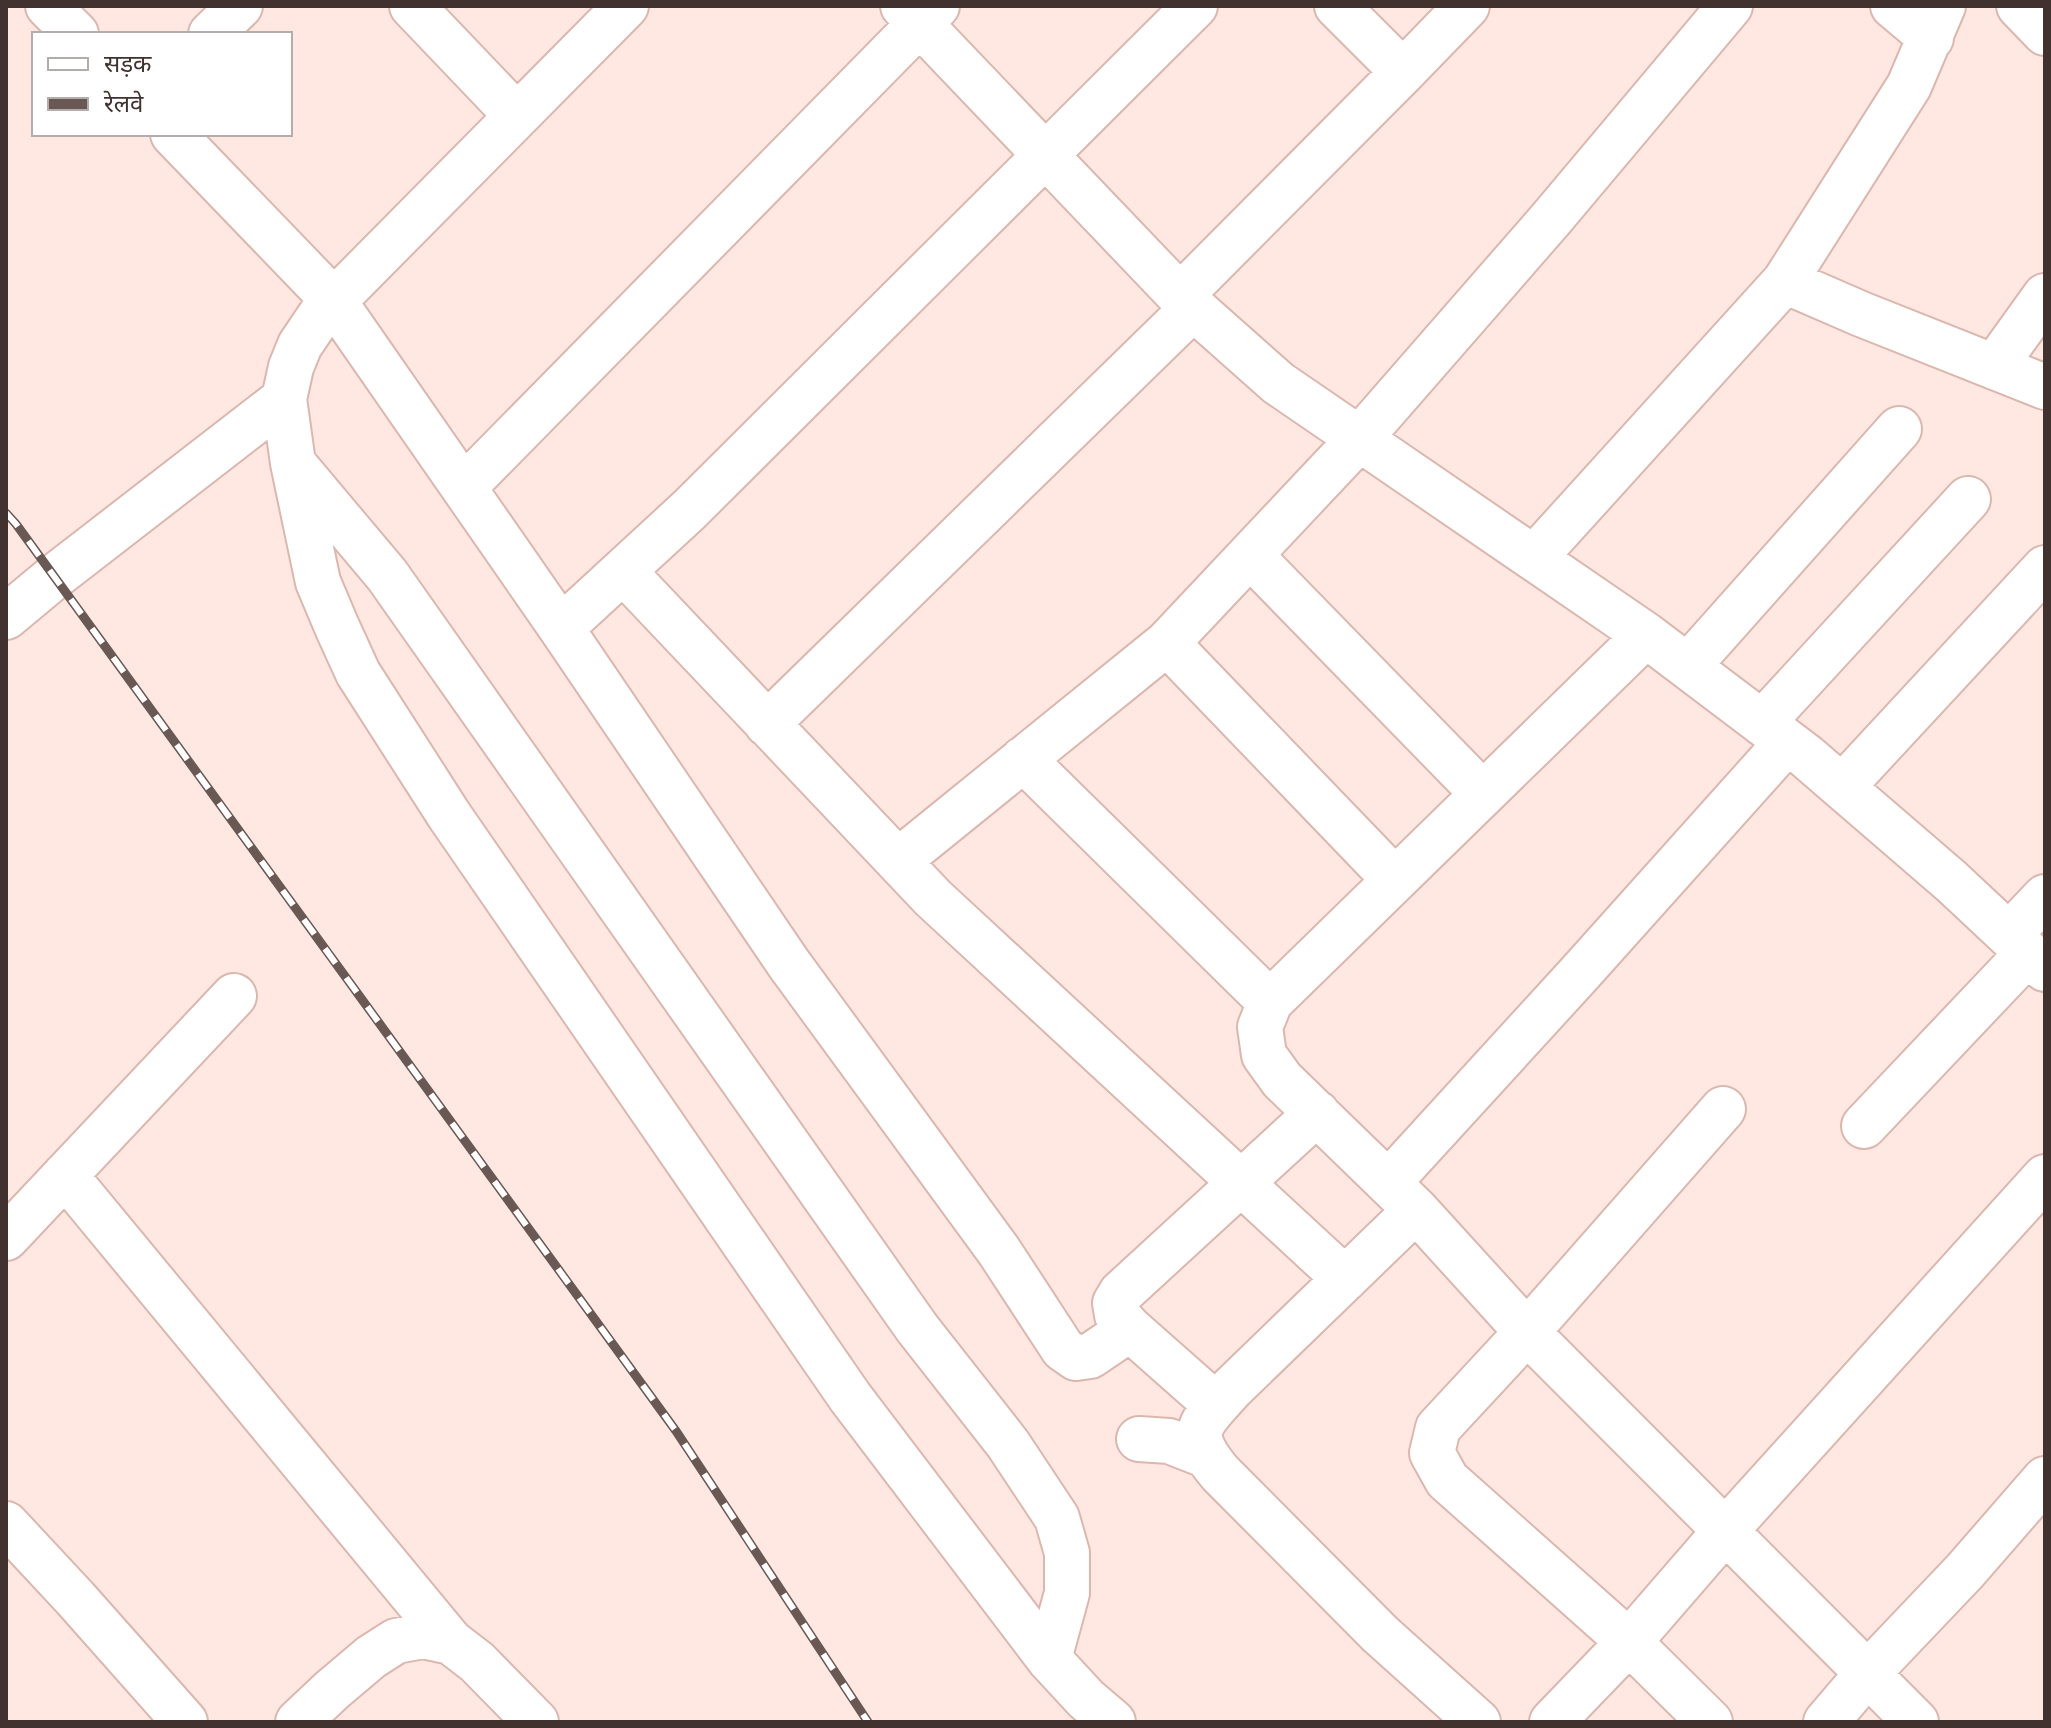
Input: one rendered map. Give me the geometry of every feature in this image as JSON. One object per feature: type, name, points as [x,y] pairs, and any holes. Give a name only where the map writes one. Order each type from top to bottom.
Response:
[{"type":"street","points":[[48,6],[74,32]]},
{"type":"street","points":[[213,32],[240,6]]},
{"type":"street","points":[[412,6],[517,116]]},
{"type":"street","points":[[626,6],[321,314],[300,345],[284,399],[293,463],[318,582],[358,673],[458,828],[850,1397],[1049,1659],[1086,1699],[1113,1722]]},
{"type":"street","points":[[561,628],[689,510],[1195,6]]},
{"type":"street","points":[[1337,6],[1403,72]]},
{"type":"street","points":[[767,724],[1187,302],[1467,6]]},
{"type":"street","points":[[898,861],[1167,643],[1360,438],[1551,219],[1730,6]]},
{"type":"street","points":[[1534,558],[1785,281],[1909,86],[1937,22],[1893,6]]},
{"type":"street","points":[[2019,6],[2045,33]]},
{"type":"street","points":[[464,487],[920,12],[1045,155],[1187,302],[1278,383],[1688,666],[1842,787],[2028,952]]},
{"type":"street","points":[[175,136],[334,301],[789,964],[999,1251],[1063,1349],[1076,1358],[1090,1356],[1130,1329]]},
{"type":"street","points":[[1785,281],[2045,387]]},
{"type":"street","points":[[1994,367],[2045,296]]},
{"type":"street","points":[[6,617],[284,399]]},
{"type":"street","points":[[1688,666],[1899,429]]},
{"type":"street","points":[[293,463],[387,575],[917,1328],[1008,1444],[1057,1518],[1067,1553],[1067,1593],[1049,1659]]},
{"type":"street","points":[[1478,1722],[1380,1634],[1220,1473],[1205,1455],[1199,1439],[1204,1419],[1345,1279],[1402,1196],[1580,973],[1774,732],[1968,499]]},
{"type":"street","points":[[1250,555],[1483,794]]},
{"type":"street","points":[[1842,787],[2045,568]]},
{"type":"street","points":[[623,571],[933,898],[1345,1279]]},
{"type":"street","points":[[1646,635],[1270,1002],[1260,1027],[1264,1055],[1282,1080],[1402,1196],[1527,1332],[1916,1722]]},
{"type":"street","points":[[1167,643],[1395,880]]},
{"type":"street","points":[[1023,759],[1270,1002]]},
{"type":"street","points":[[1864,1126],[2028,952],[2045,897]]},
{"type":"street","points":[[6,1238],[234,996]]},
{"type":"street","points":[[1710,1722],[1629,1642],[1447,1480],[1432,1453],[1438,1428],[1527,1332],[1723,1109]]},
{"type":"street","points":[[1216,1405],[1130,1329],[1117,1315],[1115,1303],[1121,1293],[1317,1113]]},
{"type":"street","points":[[65,1175],[451,1642],[477,1662],[536,1722]]},
{"type":"street","points":[[1552,1722],[1629,1642],[2045,1177]]},
{"type":"street","points":[[1139,1439],[1169,1441],[1205,1455]]},
{"type":"street","points":[[1826,1722],[2045,1479]]},
{"type":"street","points":[[6,1524],[185,1722]]},
{"type":"street","points":[[298,1722],[371,1657],[396,1641],[423,1636],[451,1642]]},
{"type":"railway","points":[[6,513],[676,1431],[868,1722]]}]
